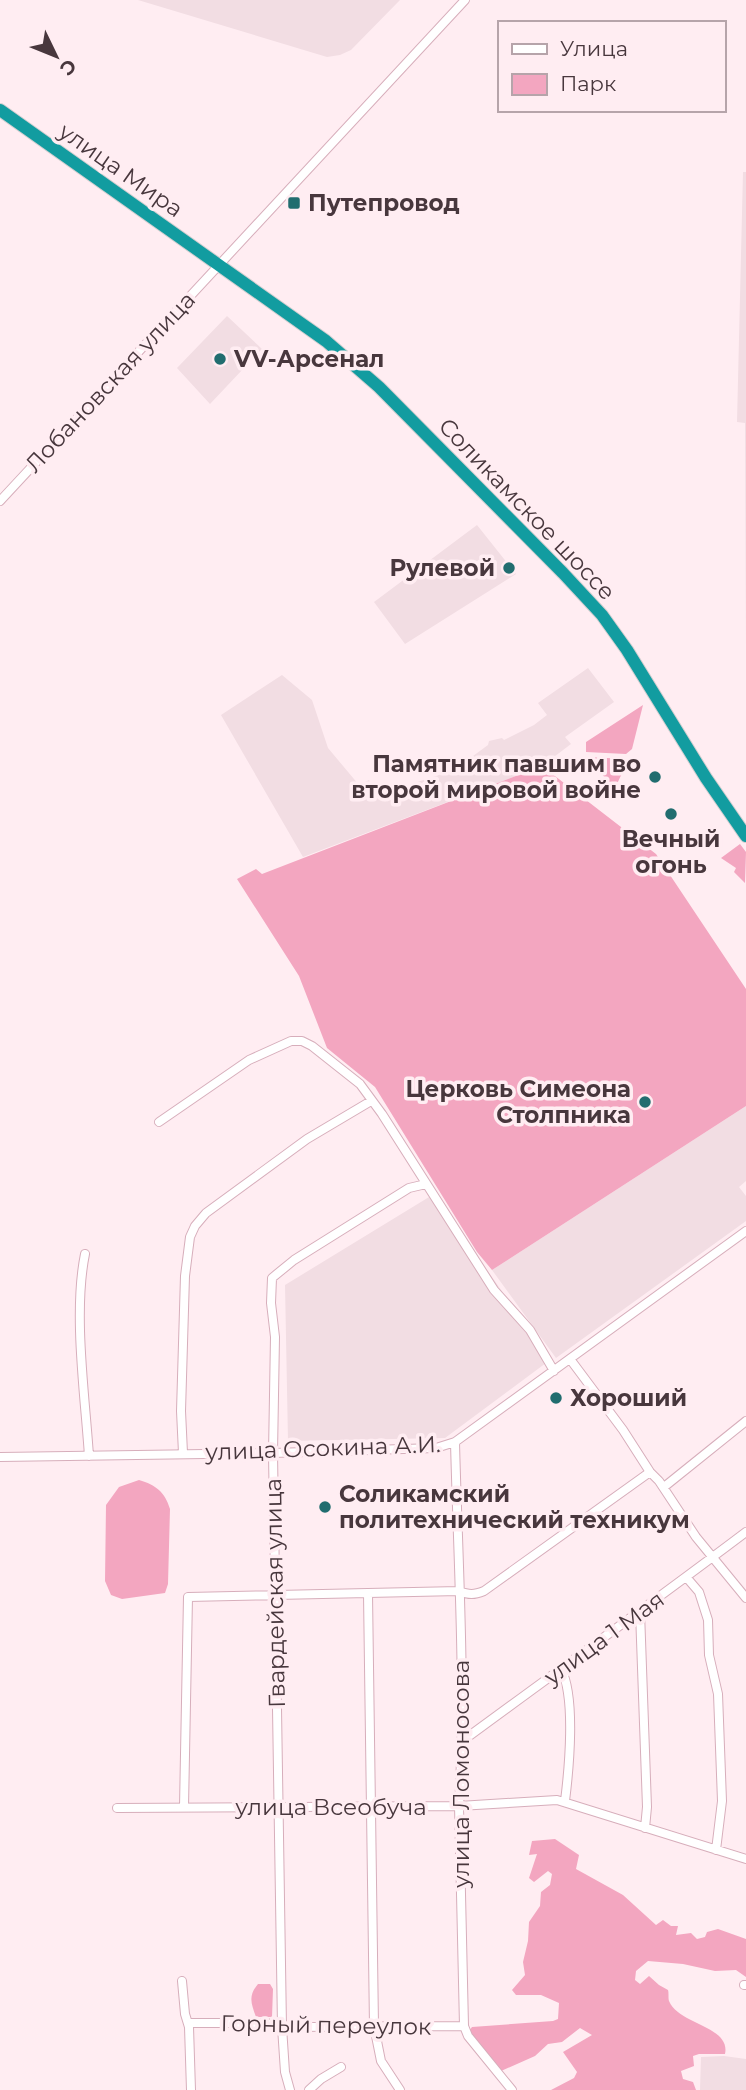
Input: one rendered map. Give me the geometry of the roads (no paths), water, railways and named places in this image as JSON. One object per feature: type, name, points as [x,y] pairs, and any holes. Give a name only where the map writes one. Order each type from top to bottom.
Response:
[{"type":"highway","name":"улица Мира","points":[[0,110],[219,264]]},
{"type":"highway","name":"Соликамское шоссе","points":[[219,264],[326,341],[379,387],[602,615],[706,778],[742,824],[746,836]]},
{"type":"street","name":"Лобановская улица","points":[[0,501],[465,0]]},
{"type":"street","points":[[159,1122],[249,1060],[291,1041],[302,1041],[312,1046],[360,1084],[383,1114],[494,1290],[530,1330],[554,1371]]},
{"type":"street","points":[[183,1453],[181,1411],[185,1276],[190,1237],[195,1226],[206,1213],[292,1150],[371,1101]]},
{"type":"street","name":"Гвардейская улица","points":[[290,2090],[285,2072],[282,2027],[273,1453],[275,1337],[271,1303],[272,1278],[294,1261],[409,1188],[426,1184]]},
{"type":"street","name":"улица Осокина А.И.","points":[[0,1457],[436,1448],[455,1442],[746,1231]]},
{"type":"street","points":[[85,1254],[82,1338],[89,1456]]},
{"type":"street","points":[[570,1359],[712,1558],[746,1598]]},
{"type":"street","points":[[664,1488],[746,1421]]},
{"type":"street","name":"улица Ломоносова","points":[[455,1442],[464,2026]]},
{"type":"street","points":[[184,1807],[188,1597],[459,1591],[469,1595],[484,1591],[650,1472]]},
{"type":"street","name":"улица 1 Мая","points":[[461,1742],[746,1532]]},
{"type":"street","points":[[687,1578],[699,1592],[708,1620],[709,1655],[718,1695],[722,1801],[716,1850]]},
{"type":"street","points":[[368,1594],[374,2026],[381,2062],[400,2090]]},
{"type":"street","points":[[640,1612],[647,1807],[645,1828]]},
{"type":"street","points":[[561,1669],[569,1693],[568,1781],[565,1801]]},
{"type":"street","name":"улица Всеобуча","points":[[117,1808],[459,1806],[565,1801],[746,1859]]},
{"type":"street","points":[[182,1981],[188,2023],[191,2090]]},
{"type":"street","name":"Горный переулок","points":[[188,2023],[267,2023],[282,2027],[464,2026]]},
{"type":"street","points":[[464,2026],[468,2036],[512,2090]]},
{"type":"street","points":[[309,2090],[341,2067]]},
{"type":"place","name":"Путепровод","points":[[294,203]]},
{"type":"place","name":"VV-Арсенал","points":[[220,359]]},
{"type":"place","name":"Рулевой","points":[[509,568]]},
{"type":"place","name":"Памятник павшим во второй мировой войне","points":[[655,777]]},
{"type":"place","name":"Вечный огонь","points":[[671,814]]},
{"type":"place","name":"Церковь Симеона Столпника","points":[[645,1102]]},
{"type":"place","name":"Хороший","points":[[556,1398]]},
{"type":"place","name":"Соликамский политехнический техникум","points":[[325,1507]]}]
